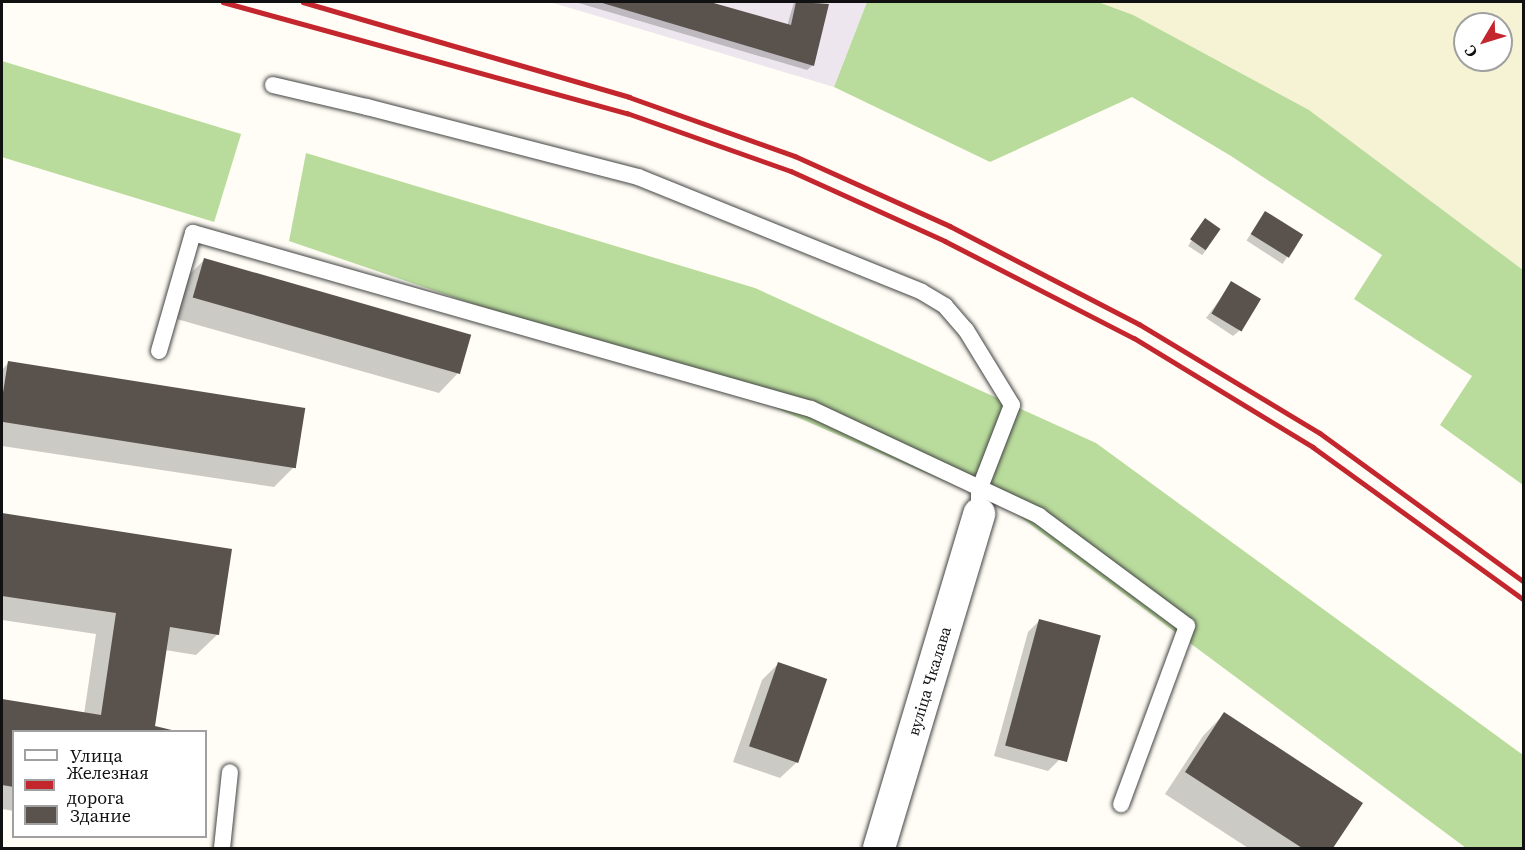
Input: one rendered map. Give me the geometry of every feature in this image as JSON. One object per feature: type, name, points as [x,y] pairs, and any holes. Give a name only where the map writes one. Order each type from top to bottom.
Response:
[{"type":"street","name":"вуліца Чкалава","points":[[879,849],[979,502]]},
{"type":"lane","points":[[273,86],[367,106],[638,177],[922,292],[945,306],[966,330],[1012,405],[979,502]]},
{"type":"lane","points":[[159,351],[193,232],[811,409],[979,502],[1039,516],[1187,626],[1122,804]]},
{"type":"lane","points":[[222,849],[230,772]]},
{"type":"shaded area","points":[[550,2],[867,2],[834,87]]},
{"type":"shaded area","points":[[1098,2],[1523,2],[1523,270],[1309,110]]},
{"type":"green space","points":[[867,2],[1098,2],[1133,15],[1309,110],[1523,270],[1523,485],[1440,425],[1472,376],[1354,299],[1382,255],[1231,156],[1132,97],[990,162],[834,87]]},
{"type":"green space","points":[[2,61],[241,134],[214,222],[2,157]]},
{"type":"green space","points":[[306,153],[755,288],[1096,443],[1523,755],[1523,848],[1466,848],[1011,510],[769,405],[289,241]]},
{"type":"building","points":[[599,2],[710,2],[791,25],[796,2],[829,4],[814,66]]},
{"type":"building","points":[[1265,211],[1303,235],[1289,258],[1251,234]]},
{"type":"building","points":[[1205,218],[1221,229],[1206,250],[1190,239]]},
{"type":"building","points":[[204,258],[471,335],[460,374],[193,297]]},
{"type":"building","points":[[1231,281],[1261,299],[1241,332],[1211,314]]},
{"type":"building","points":[[8,361],[305,408],[296,468],[2,422],[2,399]]},
{"type":"building","points":[[2,513],[232,549],[219,635],[170,627],[155,726],[172,730],[12,730],[12,787],[2,785],[2,699],[101,715],[116,613],[2,596]]},
{"type":"building","points":[[1039,619],[1101,636],[1067,762],[1005,746]]},
{"type":"building","points":[[778,662],[827,679],[798,763],[749,746]]},
{"type":"building","points":[[1224,712],[1363,803],[1333,848],[1302,848],[1185,772]]},
{"type":"railway","points":[[223,2],[627,113],[791,171],[945,241],[1134,338],[1313,447],[1524,600]]},
{"type":"railway","points":[[303,2],[629,97],[795,156],[950,226],[1139,324],[1320,433],[1524,582]]}]
